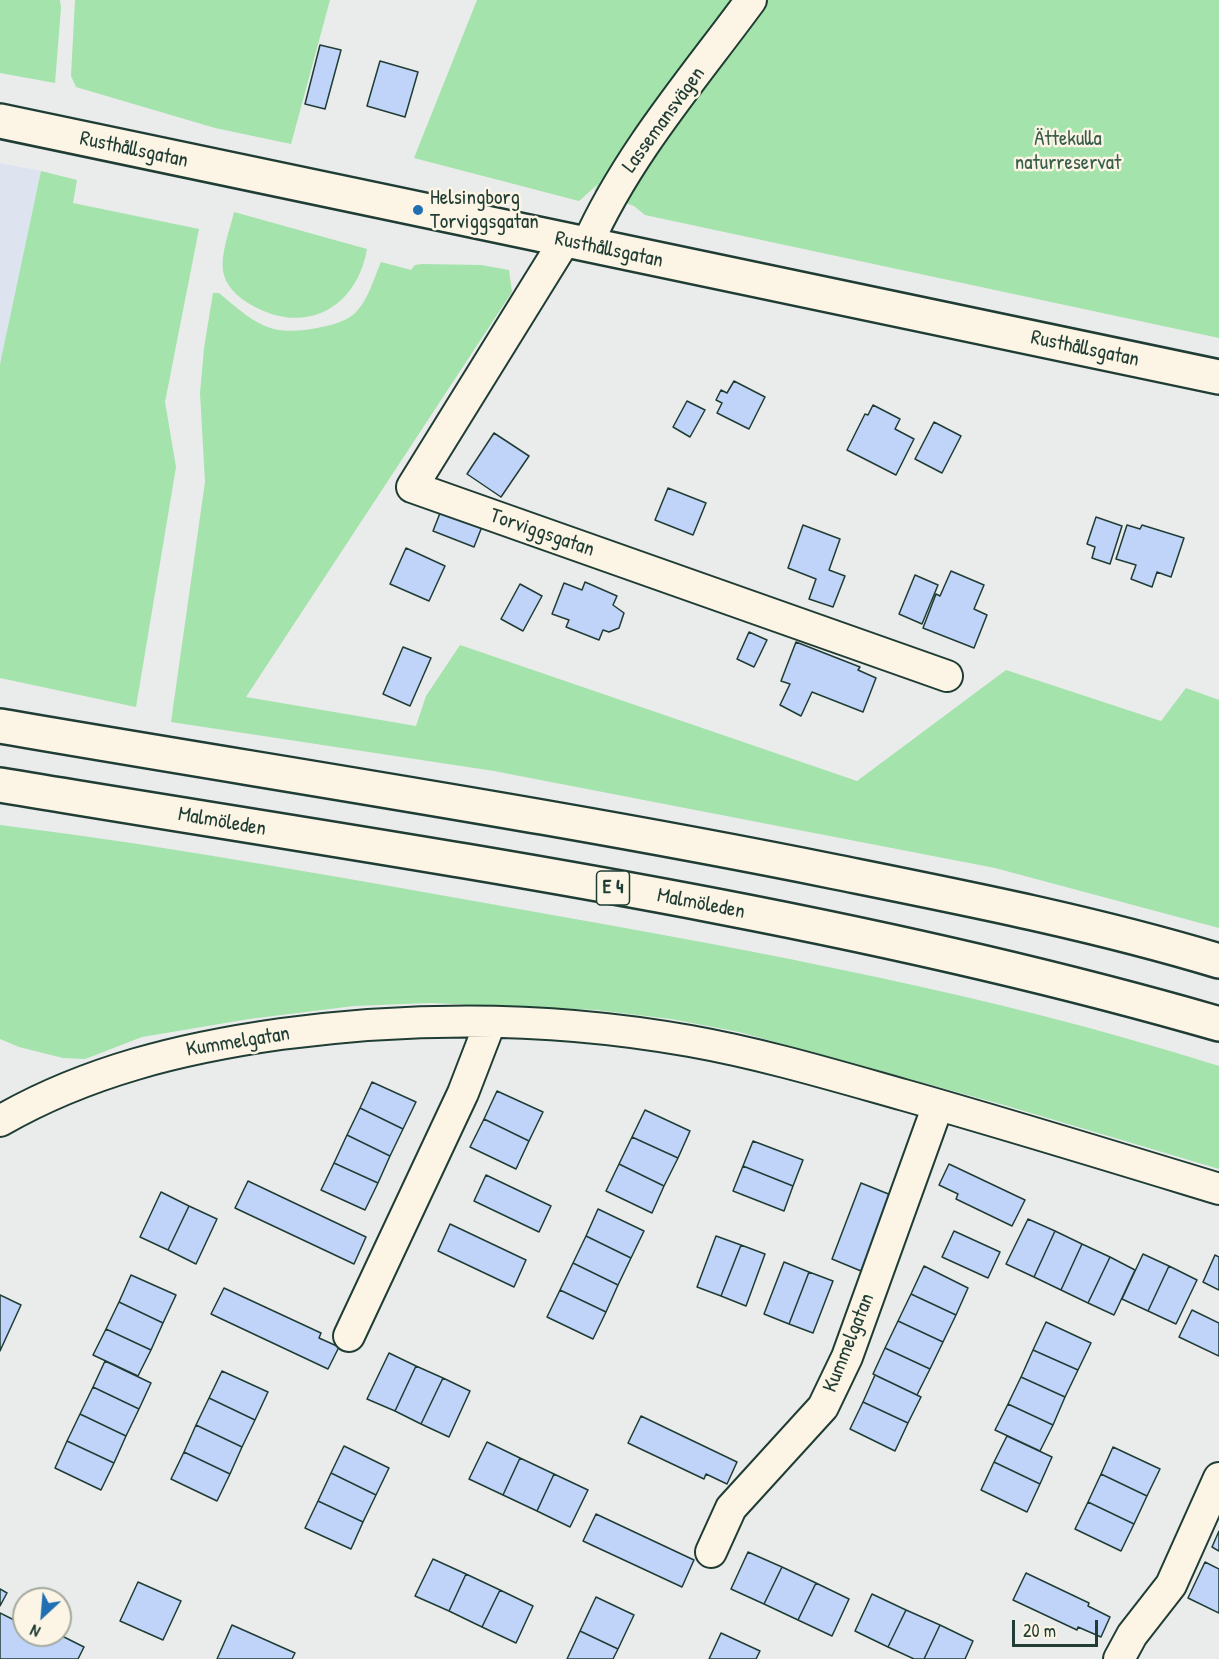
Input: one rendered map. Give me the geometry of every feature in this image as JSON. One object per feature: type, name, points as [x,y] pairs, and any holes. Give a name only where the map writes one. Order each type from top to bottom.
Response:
[{"type":"main road","name":"Rusthållsgatan","points":[[0,122],[1219,377]]},
{"type":"main road","points":[[0,726],[675,839],[982,902],[1102,929],[1219,961]]},
{"type":"main road","name":"Malmöleden","points":[[0,785],[672,898],[954,956],[1219,1023]]},
{"type":"street","name":"Lassemansvägen","points":[[576,243],[751,0]]},
{"type":"street","name":"Torviggsgatan","points":[[576,243],[412,487],[946,676]]},
{"type":"street","name":"Kummelgatan","points":[[0,1121],[76,1083],[180,1051],[245,1039],[346,1027],[490,1023],[600,1029],[688,1041],[777,1059],[1219,1189]]},
{"type":"street","points":[[349,1336],[463,1093],[490,1023]]},
{"type":"street","name":"Kummelgatan","points":[[711,1552],[731,1508],[823,1407],[847,1357],[939,1105]]},
{"type":"street","points":[[1119,1659],[1132,1635],[1171,1585],[1219,1478]]},
{"type":"shaded area","points":[[0,163],[41,171],[0,364]]},
{"type":"green space","points":[[0,0],[60,0],[55,83],[0,73]]},
{"type":"green space","points":[[75,0],[330,0],[291,144],[215,128],[76,87],[71,76]]},
{"type":"green space","name":"Ättekulla naturreservat","points":[[477,0],[1219,0],[1219,338],[645,215],[634,206],[594,191],[598,184],[579,201],[414,158]]},
{"type":"green space","points":[[41,171],[77,180],[73,203],[199,229],[165,402],[176,467],[136,707],[0,678],[0,364]]},
{"type":"green space","points":[[234,212],[367,249],[362,269],[353,286],[328,310],[312,316],[294,318],[275,315],[250,304],[232,290],[224,275],[224,252]]},
{"type":"green space","points":[[381,262],[411,270],[415,265],[422,264],[481,265],[509,270],[512,292],[246,697],[416,726],[426,696],[460,645],[857,781],[1006,670],[1161,721],[1186,688],[1219,700],[1219,928],[995,868],[494,771],[171,722],[205,482],[200,393],[204,348],[213,293],[219,293],[255,321],[277,330],[322,327],[340,322],[356,312],[367,295]]},
{"type":"green space","points":[[0,825],[133,843],[266,865],[791,959],[964,997],[1135,1041],[1219,1066],[1219,1169],[1004,1105],[739,1032],[671,1019],[596,1010],[430,1003],[354,1006],[249,1019],[142,1037],[85,1059],[63,1058],[19,1047],[0,1039]]},
{"type":"building","points":[[320,45],[341,50],[325,109],[305,104]]},
{"type":"building","points":[[380,61],[418,72],[405,117],[367,106]]},
{"type":"building","points":[[734,381],[765,397],[749,429],[717,413],[722,403],[716,400],[721,390],[727,393]]},
{"type":"building","points":[[687,401],[705,410],[690,437],[673,427]]},
{"type":"building","points":[[873,405],[900,419],[895,429],[914,439],[896,475],[847,450],[865,414],[868,415]]},
{"type":"building","points":[[934,422],[961,436],[942,473],[915,459]]},
{"type":"building","points":[[494,433],[529,456],[501,497],[467,474]]},
{"type":"building","points":[[668,488],[706,503],[693,535],[655,520]]},
{"type":"building","points":[[442,508],[483,524],[474,547],[433,531]]},
{"type":"building","points":[[1096,517],[1122,526],[1110,564],[1092,558],[1095,547],[1087,544]]},
{"type":"building","points":[[803,525],[840,539],[829,570],[845,576],[833,607],[809,599],[816,579],[788,568]]},
{"type":"building","points":[[1127,525],[1140,529],[1142,525],[1184,538],[1171,577],[1157,572],[1152,587],[1131,579],[1136,565],[1116,559]]},
{"type":"building","points":[[406,548],[445,566],[429,601],[390,584]]},
{"type":"building","points":[[951,571],[984,585],[974,609],[987,615],[974,648],[923,628],[936,594],[940,596]]},
{"type":"building","points":[[915,575],[938,585],[922,624],[899,614]]},
{"type":"building","points":[[585,582],[617,596],[613,605],[624,613],[619,628],[609,632],[603,630],[599,640],[566,627],[569,620],[552,614],[564,583],[582,590]]},
{"type":"building","points":[[520,584],[542,596],[523,631],[501,619]]},
{"type":"building","points":[[749,632],[767,640],[754,667],[737,659]]},
{"type":"building","points":[[796,642],[860,667],[858,670],[876,678],[863,712],[812,692],[801,716],[780,705],[790,684],[781,681]]},
{"type":"building","points":[[403,647],[431,658],[410,706],[383,694]]},
{"type":"building","points":[[372,1082],[416,1102],[403,1129],[360,1108]]},
{"type":"building","points":[[497,1091],[543,1112],[529,1141],[484,1119]]},
{"type":"building","points":[[360,1108],[403,1129],[390,1156],[347,1135]]},
{"type":"building","points":[[645,1110],[690,1131],[678,1158],[632,1137]]},
{"type":"building","points":[[484,1119],[529,1141],[516,1169],[470,1147]]},
{"type":"building","points":[[347,1135],[390,1156],[378,1183],[334,1163]]},
{"type":"building","points":[[632,1137],[678,1158],[664,1186],[619,1164]]},
{"type":"building","points":[[753,1141],[803,1160],[793,1186],[743,1166]]},
{"type":"building","points":[[334,1163],[378,1183],[365,1210],[321,1190]]},
{"type":"building","points":[[619,1164],[664,1186],[652,1213],[606,1191]]},
{"type":"building","points":[[949,1164],[1025,1200],[1012,1226],[956,1199],[958,1194],[939,1185]]},
{"type":"building","points":[[743,1166],[793,1186],[784,1211],[733,1191]]},
{"type":"building","points":[[486,1175],[551,1206],[539,1232],[474,1201]]},
{"type":"building","points":[[248,1181],[366,1237],[354,1264],[235,1208]]},
{"type":"building","points":[[861,1183],[891,1195],[861,1271],[832,1259]]},
{"type":"building","points":[[161,1192],[189,1206],[168,1250],[140,1237]]},
{"type":"building","points":[[189,1206],[217,1219],[196,1264],[168,1250]]},
{"type":"building","points":[[598,1209],[644,1231],[631,1258],[586,1236]]},
{"type":"building","points":[[1028,1219],[1055,1231],[1034,1277],[1006,1264]]},
{"type":"building","points":[[450,1224],[526,1260],[514,1287],[438,1251]]},
{"type":"building","points":[[954,1231],[1000,1252],[988,1278],[942,1257]]},
{"type":"building","points":[[1055,1231],[1082,1244],[1061,1290],[1034,1277]]},
{"type":"building","points":[[586,1236],[631,1258],[618,1285],[573,1263]]},
{"type":"building","points":[[716,1236],[741,1245],[721,1296],[697,1287]]},
{"type":"building","points":[[1082,1244],[1110,1257],[1088,1303],[1061,1290]]},
{"type":"building","points":[[741,1245],[765,1254],[746,1306],[721,1296]]},
{"type":"building","points":[[1143,1254],[1169,1266],[1148,1311],[1122,1299]]},
{"type":"building","points":[[1215,1255],[1219,1257],[1219,1290],[1203,1282]]},
{"type":"building","points":[[1110,1257],[1135,1270],[1114,1315],[1088,1303]]},
{"type":"building","points":[[784,1262],[809,1272],[789,1324],[764,1314]]},
{"type":"building","points":[[573,1263],[618,1285],[606,1312],[560,1290]]},
{"type":"building","points":[[924,1266],[968,1288],[956,1315],[911,1294]]},
{"type":"building","points":[[1169,1266],[1197,1280],[1176,1324],[1148,1311]]},
{"type":"building","points":[[809,1272],[833,1281],[813,1333],[789,1324]]},
{"type":"building","points":[[131,1275],[176,1295],[163,1323],[119,1302]]},
{"type":"building","points":[[224,1288],[321,1333],[319,1338],[339,1347],[328,1369],[211,1314]]},
{"type":"building","points":[[560,1290],[606,1312],[593,1339],[547,1317]]},
{"type":"building","points":[[911,1294],[956,1315],[943,1342],[898,1321]]},
{"type":"building","points":[[0,1295],[21,1305],[0,1351]]},
{"type":"building","points":[[119,1302],[163,1323],[151,1350],[106,1329]]},
{"type":"building","points":[[1192,1310],[1219,1323],[1219,1356],[1179,1337]]},
{"type":"building","points":[[898,1321],[943,1342],[930,1369],[885,1348]]},
{"type":"building","points":[[1046,1322],[1091,1343],[1078,1370],[1033,1350]]},
{"type":"building","points":[[106,1329],[151,1350],[138,1376],[93,1355]]},
{"type":"building","points":[[885,1348],[930,1369],[917,1395],[873,1374]]},
{"type":"building","points":[[1033,1350],[1078,1370],[1065,1397],[1021,1377]]},
{"type":"building","points":[[389,1353],[416,1366],[395,1411],[367,1399]]},
{"type":"building","points":[[105,1361],[151,1383],[139,1409],[93,1387]]},
{"type":"building","points":[[416,1366],[443,1378],[421,1424],[395,1411]]},
{"type":"building","points":[[222,1371],[268,1392],[255,1420],[209,1398]]},
{"type":"building","points":[[875,1375],[921,1397],[908,1423],[863,1402]]},
{"type":"building","points":[[1021,1377],[1065,1397],[1053,1425],[1008,1404]]},
{"type":"building","points":[[443,1378],[470,1391],[449,1437],[421,1424]]},
{"type":"building","points":[[93,1387],[139,1409],[126,1436],[80,1414]]},
{"type":"building","points":[[209,1398],[255,1420],[242,1447],[196,1425]]},
{"type":"building","points":[[863,1402],[908,1423],[895,1451],[850,1429]]},
{"type":"building","points":[[1008,1404],[1053,1425],[1040,1451],[995,1430]]},
{"type":"building","points":[[80,1414],[126,1436],[114,1463],[67,1441]]},
{"type":"building","points":[[641,1416],[737,1462],[727,1484],[706,1474],[704,1479],[628,1443]]},
{"type":"building","points":[[196,1425],[242,1447],[230,1474],[184,1452]]},
{"type":"building","points":[[1007,1436],[1052,1457],[1040,1484],[994,1462]]},
{"type":"building","points":[[67,1441],[114,1463],[101,1490],[55,1468]]},
{"type":"building","points":[[487,1442],[520,1458],[503,1495],[469,1479]]},
{"type":"building","points":[[344,1446],[389,1468],[376,1495],[331,1473]]},
{"type":"building","points":[[1113,1447],[1160,1469],[1147,1496],[1101,1474]]},
{"type":"building","points":[[184,1452],[230,1474],[217,1501],[171,1479]]},
{"type":"building","points":[[520,1458],[554,1474],[537,1511],[503,1495]]},
{"type":"building","points":[[994,1462],[1040,1484],[1027,1512],[981,1490]]},
{"type":"building","points":[[331,1473],[376,1495],[363,1522],[318,1501]]},
{"type":"building","points":[[554,1474],[588,1490],[570,1527],[537,1511]]},
{"type":"building","points":[[1101,1474],[1147,1496],[1134,1524],[1088,1502]]},
{"type":"building","points":[[318,1501],[363,1522],[351,1549],[305,1528]]},
{"type":"building","points":[[1088,1502],[1134,1524],[1121,1551],[1075,1529]]},
{"type":"building","points":[[596,1514],[694,1560],[682,1587],[583,1541]]},
{"type":"building","points":[[1219,1531],[1219,1551],[1212,1547]]},
{"type":"building","points":[[748,1552],[782,1567],[764,1604],[731,1589]]},
{"type":"building","points":[[433,1559],[466,1574],[449,1611],[415,1596]]},
{"type":"building","points":[[1205,1562],[1219,1569],[1219,1613],[1188,1598]]},
{"type":"building","points":[[782,1567],[816,1583],[798,1620],[764,1604]]},
{"type":"building","points":[[1026,1573],[1089,1603],[1088,1606],[1110,1617],[1101,1637],[1078,1627],[1077,1630],[1013,1600]]},
{"type":"building","points":[[466,1574],[500,1590],[482,1627],[449,1611]]},
{"type":"building","points":[[138,1582],[181,1601],[163,1640],[120,1621]]},
{"type":"building","points":[[816,1583],[849,1599],[832,1636],[798,1620]]},
{"type":"building","points":[[0,1589],[7,1593],[0,1606]]},
{"type":"building","points":[[500,1590],[533,1606],[516,1643],[482,1627]]},
{"type":"building","points":[[872,1594],[906,1610],[888,1647],[855,1631]]},
{"type":"building","points":[[596,1597],[634,1615],[618,1649],[580,1631]]},
{"type":"building","points":[[906,1610],[940,1625],[924,1659],[914,1659],[888,1647]]},
{"type":"building","points":[[0,1613],[12,1619],[12,1647],[72,1647],[72,1641],[84,1647],[78,1659],[0,1659]]},
{"type":"building","points":[[232,1625],[295,1653],[292,1659],[217,1659]]},
{"type":"building","points":[[940,1625],[973,1641],[965,1659],[924,1659]]},
{"type":"building","points":[[580,1631],[618,1649],[613,1659],[567,1659]]},
{"type":"building","points":[[721,1633],[760,1651],[756,1659],[709,1659]]},
{"type":"place","name":"Helsingborg Torviggsgatan","points":[[418,210]]}]
